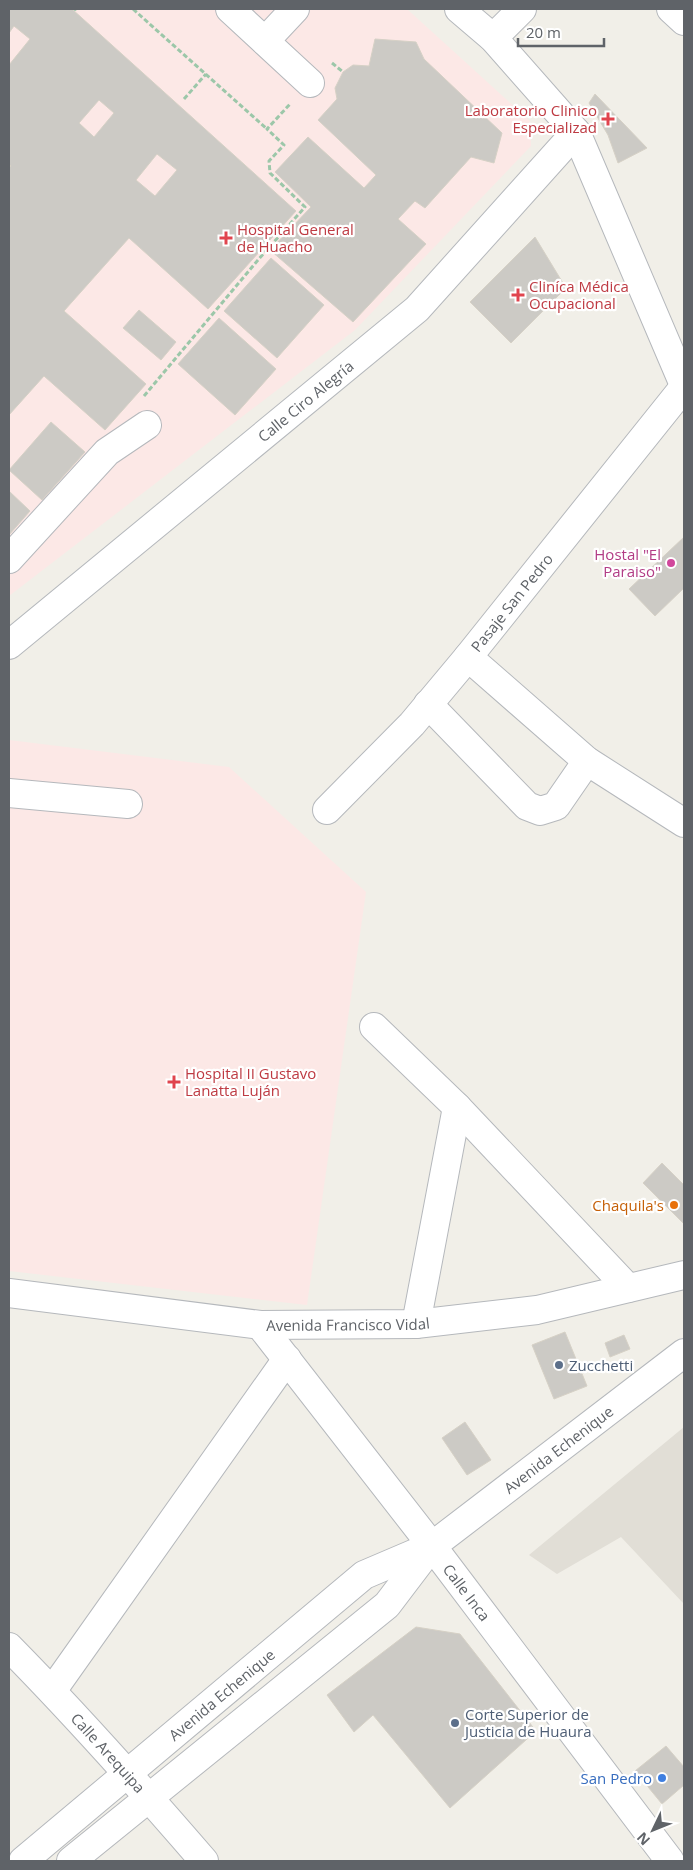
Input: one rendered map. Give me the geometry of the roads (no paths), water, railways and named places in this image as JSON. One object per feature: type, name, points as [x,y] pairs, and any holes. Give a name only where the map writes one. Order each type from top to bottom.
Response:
[{"type":"street","points":[[230,9],[310,83]]},
{"type":"street","points":[[265,41],[295,9]]},
{"type":"street","points":[[459,9],[493,38],[576,132],[684,386]]},
{"type":"street","points":[[493,38],[522,9]]},
{"type":"street","points":[[671,9],[684,21]]},
{"type":"street","name":"Calle Ciro Alegría","points":[[9,645],[417,309],[576,132]]},
{"type":"street","name":"Pasaje San Pedro","points":[[327,810],[412,724],[468,657],[684,386]]},
{"type":"street","points":[[9,559],[107,452],[147,426]]},
{"type":"street","points":[[468,657],[587,761],[684,823]]},
{"type":"street","points":[[428,704],[526,806],[540,811],[556,806],[587,761]]},
{"type":"street","points":[[9,792],[128,804]]},
{"type":"street","points":[[374,1027],[457,1107],[628,1288]]},
{"type":"street","points":[[416,1324],[457,1107]]},
{"type":"street","name":"Avenida Francisco Vidal","points":[[9,1293],[260,1325],[416,1324],[538,1310],[684,1275]]},
{"type":"street","name":"Calle Inca","points":[[260,1325],[432,1546],[670,1861]]},
{"type":"street","name":"Avenida Echenique","points":[[23,1861],[364,1574],[432,1546],[684,1353]]},
{"type":"street","points":[[52,1691],[287,1359]]},
{"type":"street","name":"Avenida Echenique","points":[[71,1861],[388,1605],[432,1546]]},
{"type":"street","name":"Calle Arequipa","points":[[9,1647],[128,1773],[204,1861]]},
{"type":"place","name":"Laboratorio Clinico Especializad","points":[[608,119]]},
{"type":"place","name":"Hospital General de Huacho","points":[[226,238]]},
{"type":"place","name":"Cliníca Médica Ocupacional","points":[[518,295]]},
{"type":"place","name":"Hostal \"El Paraiso\"","points":[[671,563]]},
{"type":"place","name":"Hospital II Gustavo Lanatta Luján","points":[[174,1082]]},
{"type":"place","name":"Chaquila's","points":[[674,1205]]},
{"type":"place","name":"Zucchetti","points":[[559,1365]]},
{"type":"place","name":"Corte Superior de Justicia de Huaura","points":[[455,1723]]},
{"type":"place","name":"San Pedro","points":[[662,1778]]}]
